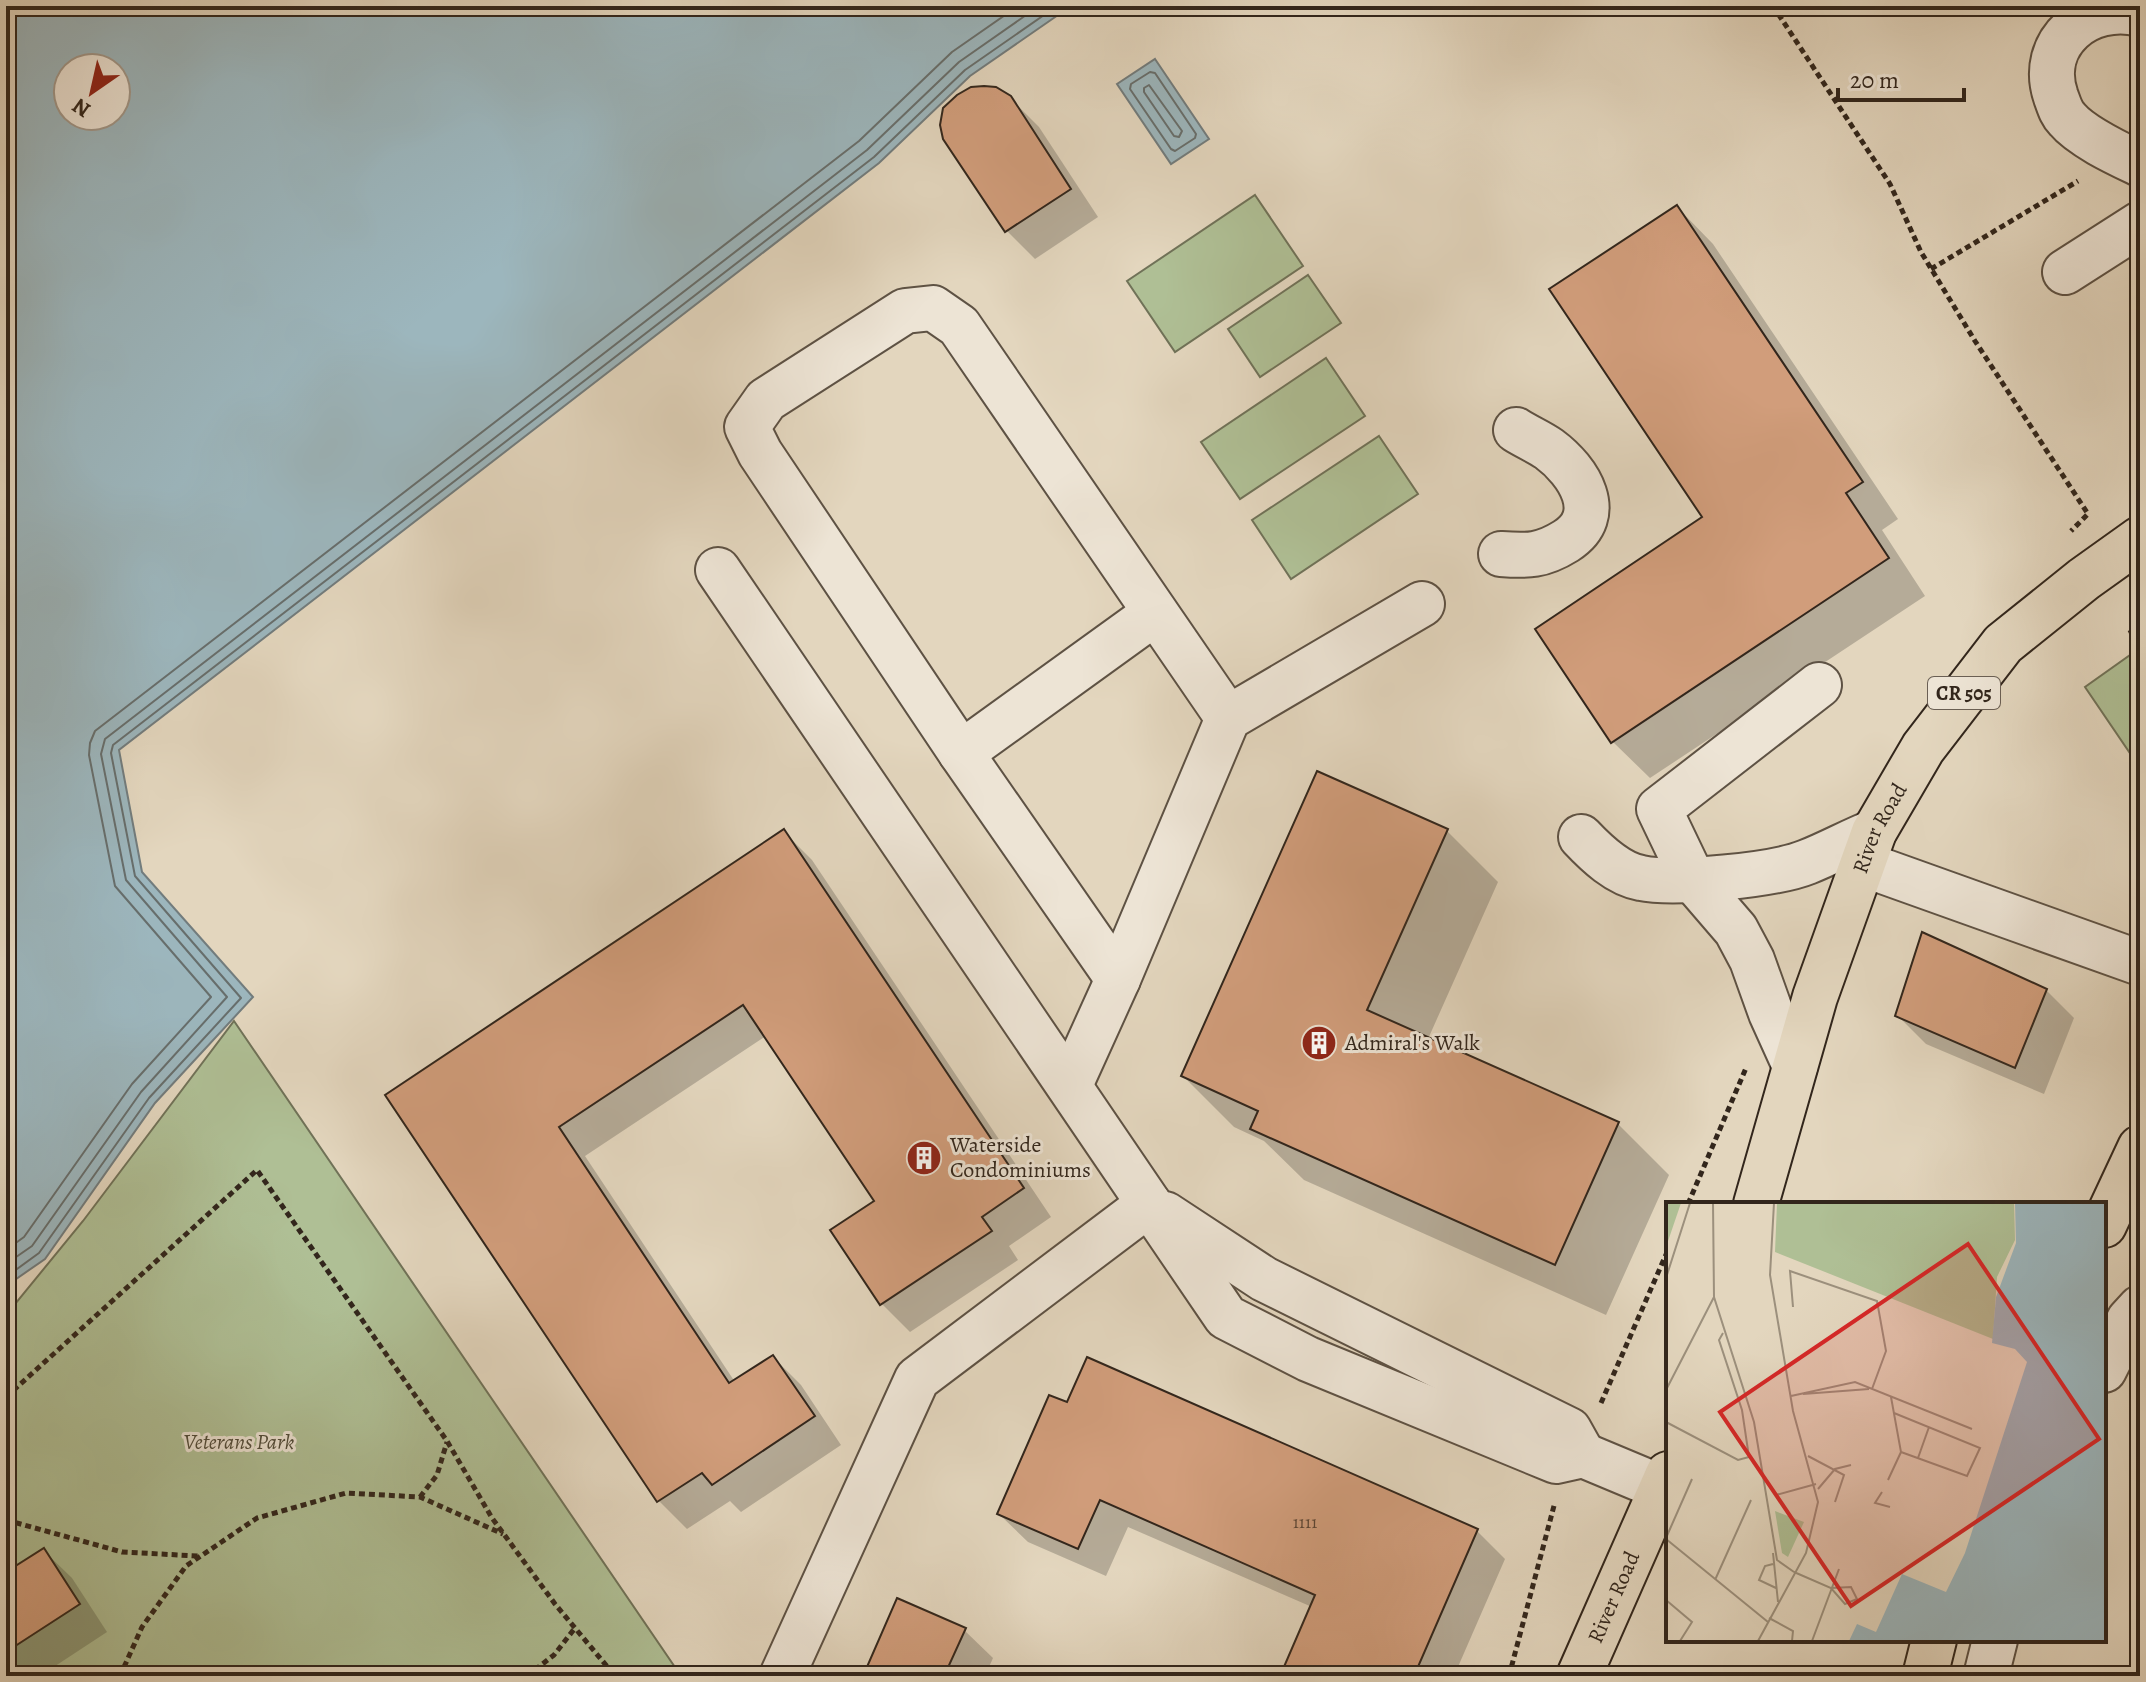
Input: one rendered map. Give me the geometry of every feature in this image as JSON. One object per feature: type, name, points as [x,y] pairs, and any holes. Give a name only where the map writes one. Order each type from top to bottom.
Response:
[{"type":"main road","name":"River Road","points":[[1757,1202],[1815,997],[1869,848],[1923,748],[2003,644],[2077,584],[2140,539]]},
{"type":"main road","points":[[2106,1221],[2140,1148]]},
{"type":"main road","name":"River Road","points":[[1579,1676],[1665,1481]]},
{"type":"main road","points":[[1925,1676],[1934,1642]]},
{"type":"street","points":[[2132,161],[2075,127],[2065,117],[2053,88],[2052,72],[2054,54],[2060,44],[2084,20],[2105,11],[2127,10],[2140,14]]},
{"type":"street","points":[[2065,272],[2140,224]]},
{"type":"street","points":[[1118,979],[961,753],[760,453],[747,427],[766,400],[905,311],[933,308],[959,326],[1228,718]]},
{"type":"street","points":[[1501,554],[1531,556],[1555,548],[1576,534],[1587,518],[1587,500],[1577,479],[1550,450],[1516,430]]},
{"type":"street","points":[[718,570],[1226,1317],[1308,1359],[1556,1461],[1583,1455],[1665,1481]]},
{"type":"street","points":[[1070,1085],[1228,718],[1422,604]]},
{"type":"street","points":[[961,753],[1155,613]]},
{"type":"street","points":[[1795,1066],[1752,960],[1736,930],[1693,880],[1659,809],[1819,685]]},
{"type":"street","points":[[1693,880],[1780,870],[1869,848],[2140,963]]},
{"type":"street","points":[[782,1676],[917,1379],[1149,1204]]},
{"type":"street","points":[[2106,1366],[2129,1320],[2140,1308]]},
{"type":"street","points":[[1986,1676],[1994,1642]]},
{"type":"path","points":[[1773,6],[1890,184],[1931,269],[2088,514],[2068,534]]},
{"type":"path","points":[[1931,269],[2072,185],[2132,161]]},
{"type":"path","points":[[2130,630],[2140,651]]},
{"type":"path","points":[[6,1397],[257,1170],[447,1441],[504,1535],[615,1676]]},
{"type":"path","points":[[420,1497],[437,1475],[447,1441]]},
{"type":"path","points":[[120,1676],[142,1627],[186,1566],[257,1518],[346,1493],[420,1497],[504,1535]]},
{"type":"path","points":[[6,1520],[122,1552],[199,1556]]},
{"type":"path","points":[[527,1676],[554,1655],[575,1628]]},
{"type":"path","points":[[436,1676],[478,1668],[505,1676]]},
{"type":"green space","points":[[1255,195],[1303,266],[1175,352],[1127,281]]},
{"type":"green space","points":[[1308,275],[1341,323],[1260,377],[1228,329]]},
{"type":"green space","points":[[1326,358],[1365,416],[1240,499],[1201,442]]},
{"type":"green space","points":[[1379,436],[1418,494],[1291,579],[1252,520]]},
{"type":"green space","points":[[2140,648],[2140,768],[2085,687]]},
{"type":"green space","name":"Veterans Park","points":[[234,1021],[681,1676],[6,1676],[6,1315],[83,1221]]},
{"type":"water","points":[[6,6],[1071,6],[970,76],[879,163],[119,750],[142,872],[253,997],[155,1103],[45,1259],[6,1286]]},
{"type":"water","points":[[1155,59],[1209,139],[1171,164],[1117,84]]},
{"type":"building","points":[[971,87],[996,87],[1011,96],[1071,189],[1005,232],[943,139],[940,125],[943,108],[957,95]]},
{"type":"building","points":[[1677,205],[1863,482],[1846,493],[1889,558],[1611,743],[1535,629],[1702,517],[1549,289]]},
{"type":"building","name":"Admiral's Walk","points":[[1317,771],[1448,829],[1367,1010],[1619,1122],[1555,1265],[1250,1129],[1258,1111],[1181,1076]]},
{"type":"building","name":"Waterside Condominiums","points":[[784,829],[1024,1188],[982,1217],[992,1231],[880,1305],[830,1230],[874,1201],[743,1005],[559,1127],[729,1383],[773,1355],[815,1416],[712,1485],[702,1473],[657,1502],[385,1095]]},
{"type":"building","points":[[1922,932],[2047,989],[2015,1068],[1895,1016]]},
{"type":"building","points":[[1087,1357],[1478,1529],[1414,1676],[1280,1676],[1315,1595],[1100,1500],[1078,1549],[997,1514],[1049,1395],[1067,1402]]},
{"type":"building","points":[[44,1548],[80,1604],[6,1652],[6,1572]]},
{"type":"building","points":[[897,1598],[966,1628],[945,1674],[949,1676],[863,1676]]},
{"type":"place","name":"Admiral's Walk","points":[[1319,1043]]},
{"type":"place","name":"Waterside Condominiums","points":[[924,1158]]}]
